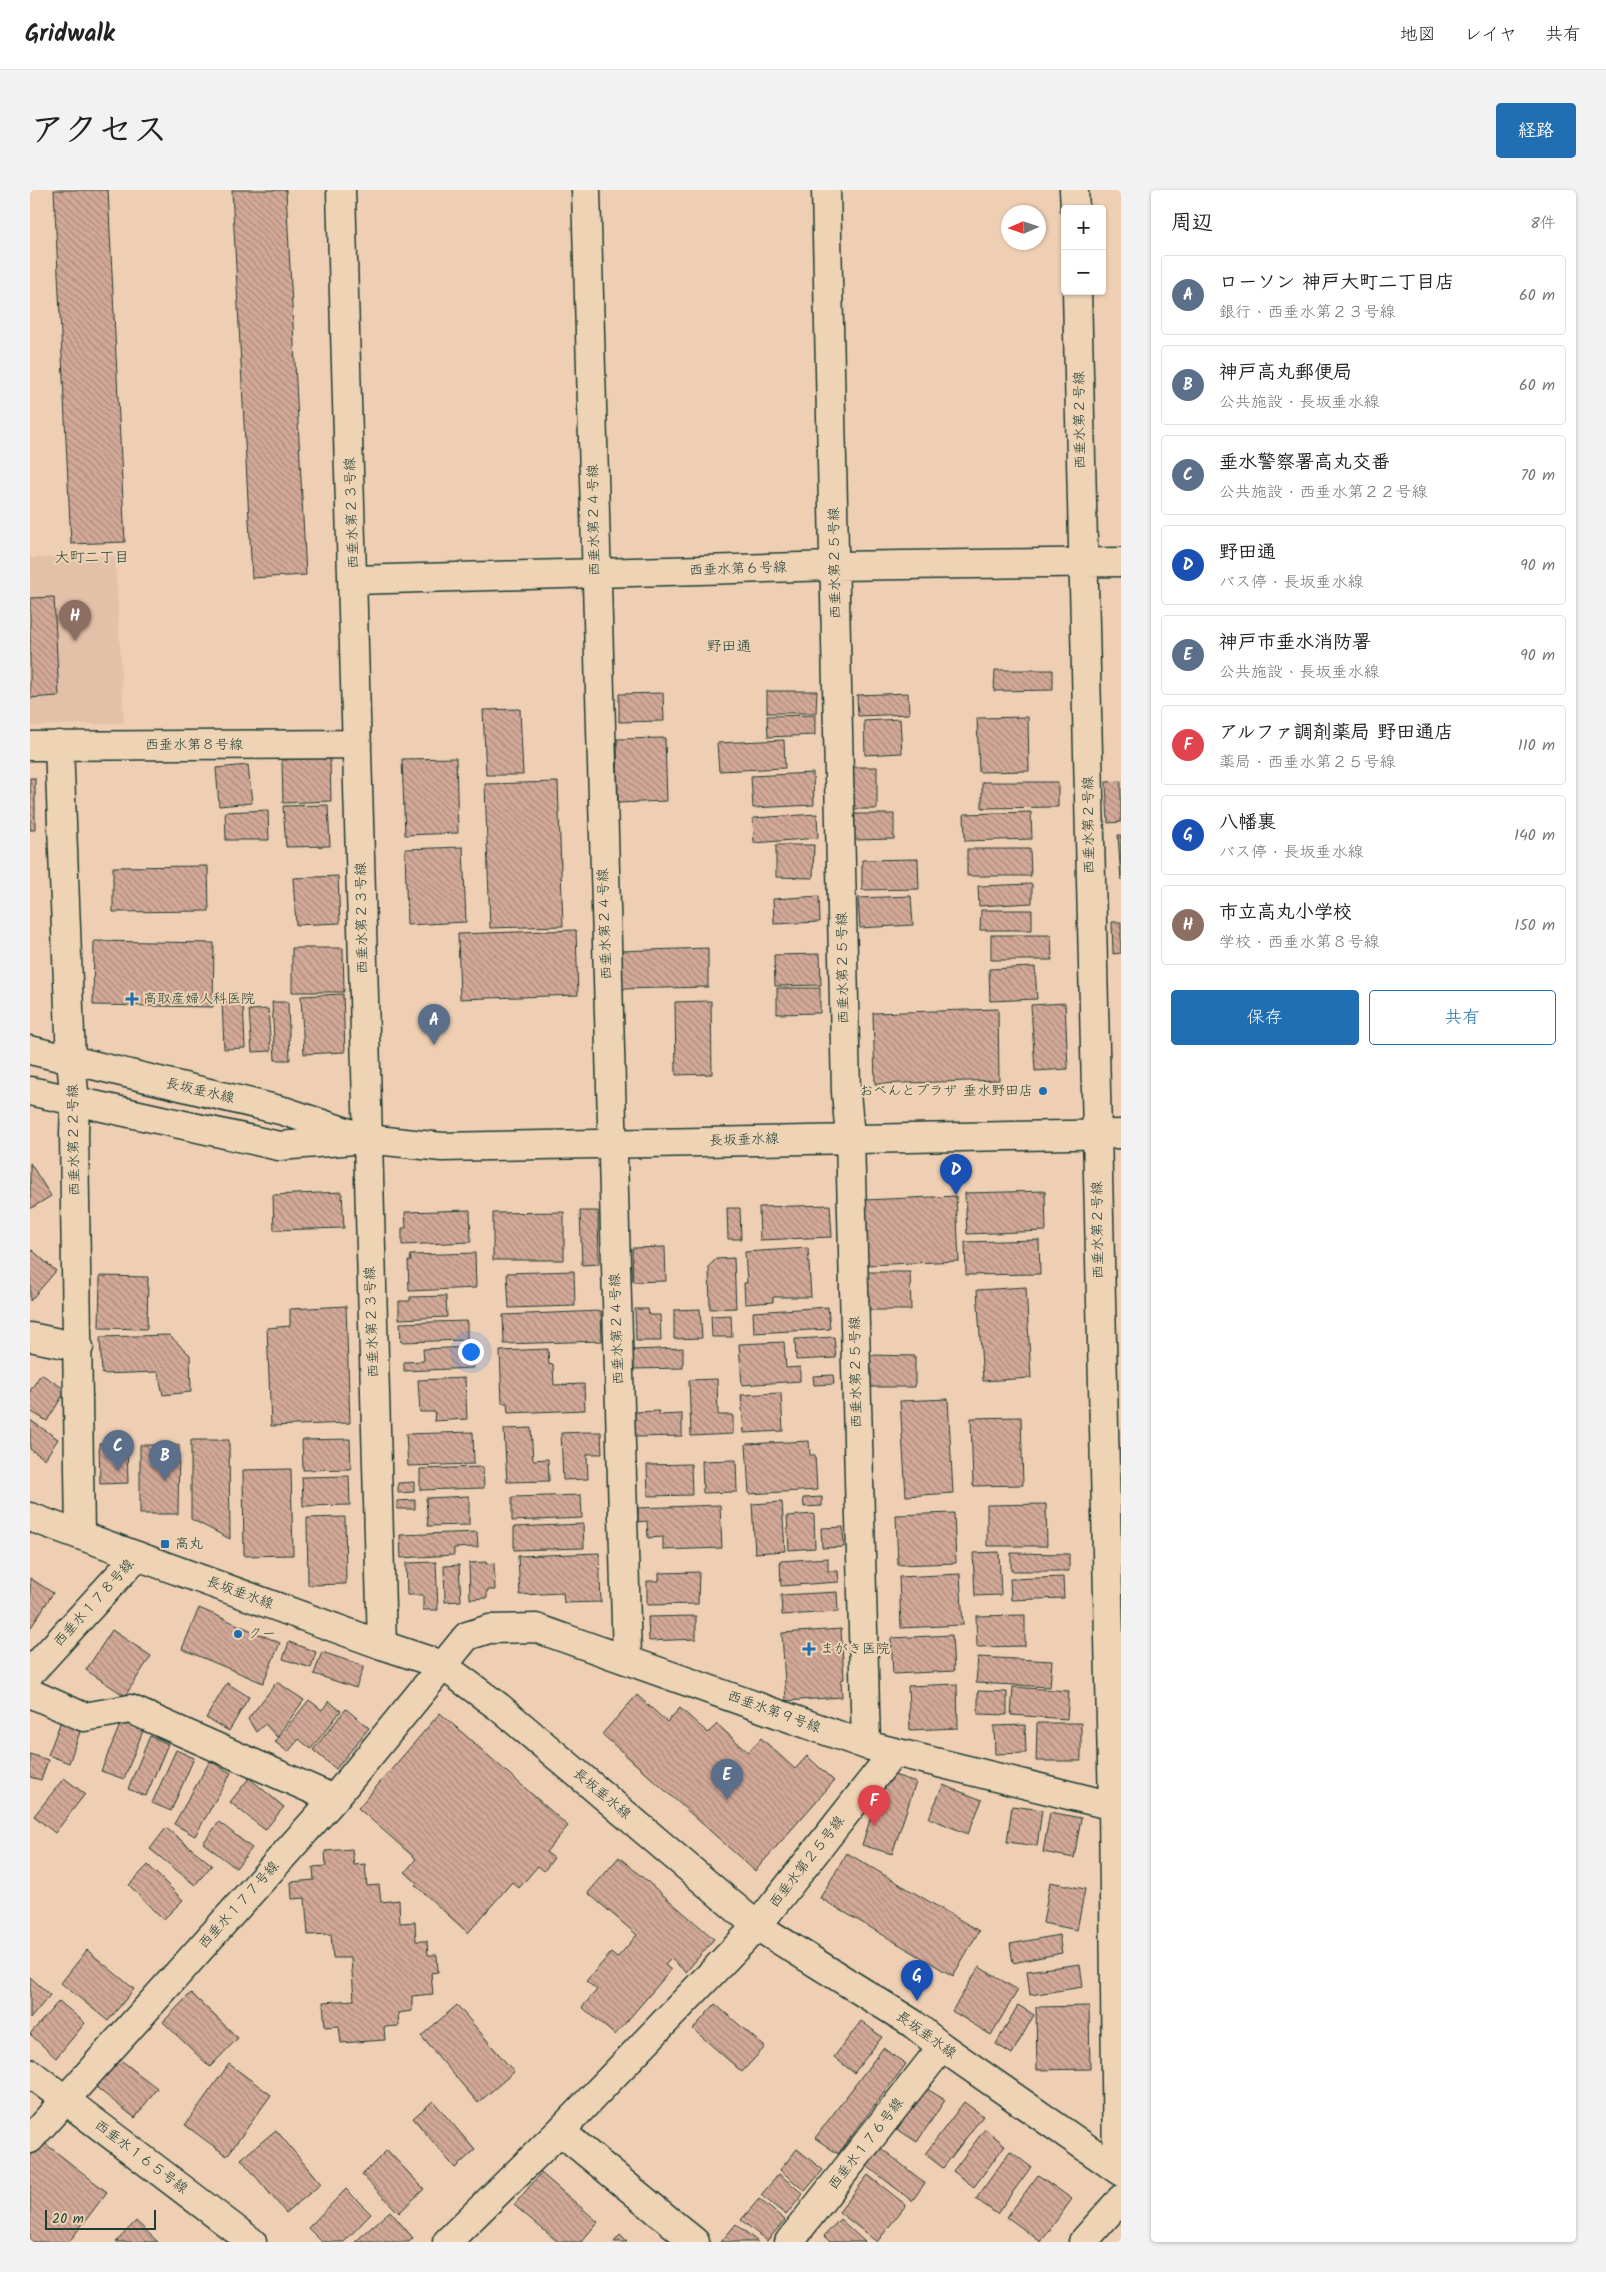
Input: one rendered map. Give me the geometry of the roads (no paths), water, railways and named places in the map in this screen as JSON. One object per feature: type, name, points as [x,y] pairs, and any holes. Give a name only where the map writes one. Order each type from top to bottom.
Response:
[{"type":"street","name":"西垂水第２３号線","points":[[341,190],[354,580],[367,1139],[382,1645]]},
{"type":"street","name":"西垂水第２４号線","points":[[586,190],[595,573],[627,1659]]},
{"type":"street","name":"西垂水第２５号線","points":[[826,190],[846,1092],[850,1137],[866,1745]]},
{"type":"street","points":[[1074,190],[1075,205]]},
{"type":"street","name":"西垂水第２号線","points":[[1077,295],[1084,563],[1108,1134],[1117,1806],[1119,2170]]},
{"type":"street","name":"西垂水第６号線","points":[[354,580],[835,566],[1121,562]]},
{"type":"street","name":"西垂水第８号線","points":[[30,746],[357,744]]},
{"type":"street","name":"西垂水第２２号線","points":[[59,745],[71,1061],[75,1102],[80,1535]]},
{"type":"street","name":"長坂垂水線","points":[[30,1050],[284,1110],[367,1139]]},
{"type":"street","name":"長坂垂水線","points":[[30,1091],[278,1146],[367,1139],[442,1146],[611,1144],[850,1137],[1108,1134]]},
{"type":"street","points":[[30,1336],[79,1347]]},
{"type":"street","name":"長坂垂水線","points":[[30,1517],[442,1665],[499,1707],[757,1926],[912,2023],[1119,2170]]},
{"type":"street","name":"西垂水１７８号線","points":[[30,1673],[137,1556]]},
{"type":"street","name":"西垂水第９号線","points":[[442,1665],[467,1636],[489,1629],[536,1628],[866,1745],[1117,1806]]},
{"type":"street","name":"西垂水１７７号線","points":[[30,2139],[334,1799],[442,1665]]},
{"type":"street","points":[[30,1693],[84,1717],[130,1709],[334,1799]]},
{"type":"street","name":"西垂水第２５号線","points":[[447,2242],[560,2131],[757,1926],[894,1752]]},
{"type":"street","name":"西垂水１７６号線","points":[[789,2242],[942,2046]]},
{"type":"street","name":"西垂水１６５号線","points":[[30,2073],[252,2242]]},
{"type":"street","points":[[560,2131],[695,2242]]},
{"type":"street","points":[[1083,2242],[1121,2200]]},
{"type":"place","name":"市立高丸小学校","points":[[75,641]]},
{"type":"place","name":"高取産婦人科医院","points":[[132,999]]},
{"type":"place","name":"ローソン 神戸大町二丁目店","points":[[434,1045]]},
{"type":"place","name":"おべんとプラザ 垂水野田店","points":[[1043,1091]]},
{"type":"place","name":"野田通","points":[[956,1195]]},
{"type":"place","name":"垂水警察署高丸交番","points":[[118,1471]]},
{"type":"place","name":"神戸高丸郵便局","points":[[165,1481]]},
{"type":"place","name":"高丸","points":[[165,1544]]},
{"type":"place","name":"クー","points":[[238,1634]]},
{"type":"place","name":"まがき医院","points":[[809,1649]]},
{"type":"place","name":"神戸市垂水消防署","points":[[727,1800]]},
{"type":"place","name":"アルファ調剤薬局 野田通店","points":[[874,1826]]},
{"type":"place","name":"八幡裏","points":[[917,2001]]},
{"type":"district","name":"大町二丁目","points":[[92,558]]},
{"type":"district","name":"野田通","points":[[729,647]]}]
